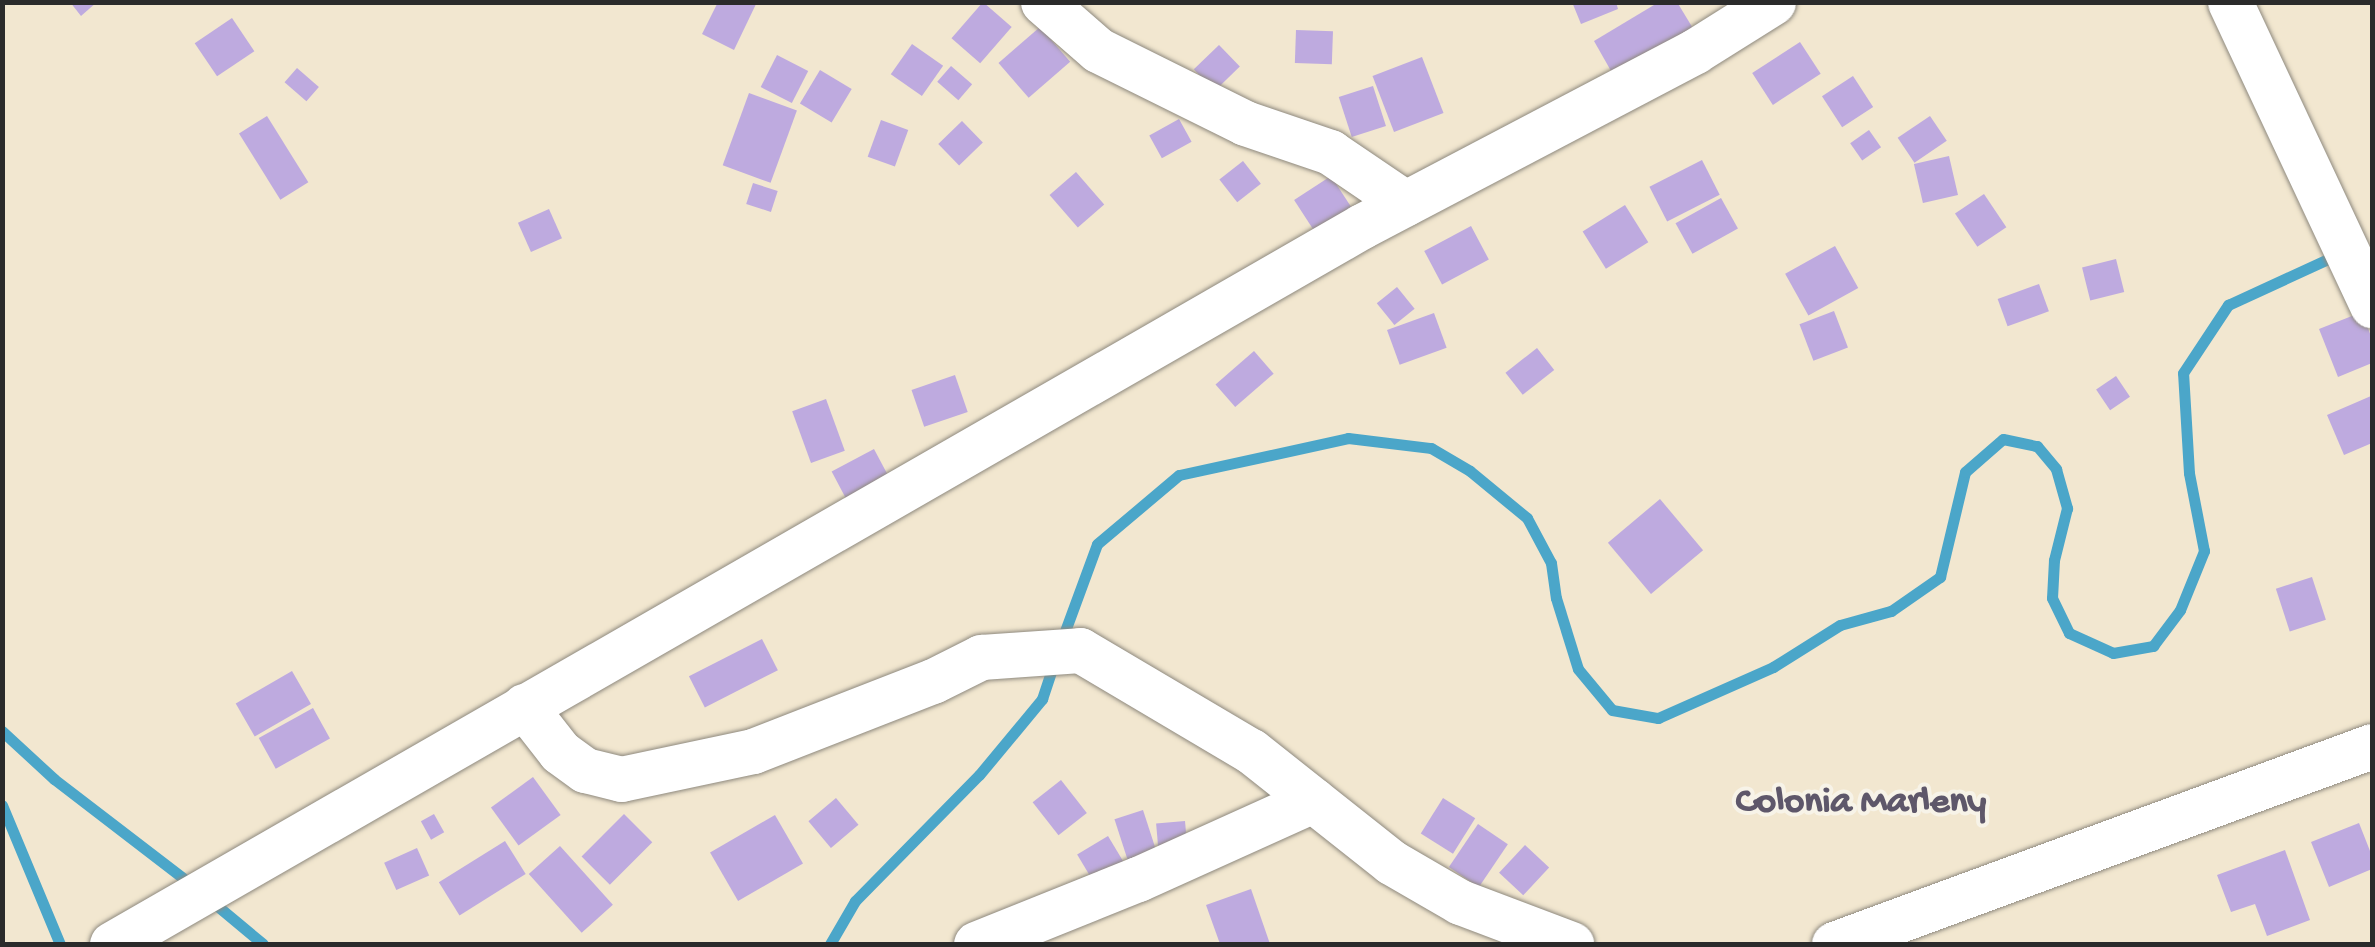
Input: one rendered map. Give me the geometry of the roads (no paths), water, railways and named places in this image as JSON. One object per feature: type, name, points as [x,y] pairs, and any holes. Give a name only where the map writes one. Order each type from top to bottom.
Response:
[{"type":"street","points":[[1044,2],[1098,50],[1245,122],[1330,152],[1404,203]]},
{"type":"street","points":[[112,944],[184,907],[524,706],[1404,203],[1695,51],[1773,2]]},
{"type":"street","points":[[2230,2],[2326,212],[2367,291]]},
{"type":"street","points":[[524,706],[560,752],[585,770],[621,779],[753,751],[981,657],[1080,650],[1251,751],[1391,862],[1460,902],[1571,944]]},
{"type":"street","points":[[1834,944],[2372,746]]},
{"type":"street","points":[[976,944],[1138,879],[1313,800]]},
{"type":"waterway","points":[[1061,642],[1097,544],[1179,475],[1348,438],[1431,448],[1470,471],[1527,518],[1551,563],[1556,598],[1578,669],[1612,710],[1658,718],[1773,667],[1840,625],[1891,611],[1940,577],[1965,472],[2003,439],[2037,446],[2056,469],[2067,508],[2054,560],[2052,598],[2069,633],[2113,653],[2153,646],[2180,610],[2204,551],[2189,473],[2183,373],[2228,305],[2339,254]]},
{"type":"waterway","points":[[830,944],[855,901],[979,775],[1042,699],[1055,660]]},
{"type":"waterway","points":[[2,731],[54,779],[195,887]]},
{"type":"waterway","points":[[2,805],[60,944]]},
{"type":"waterway","points":[[209,899],[263,944]]},
{"type":"district","name":"Colonia Marleny","points":[[1861,804]]}]
